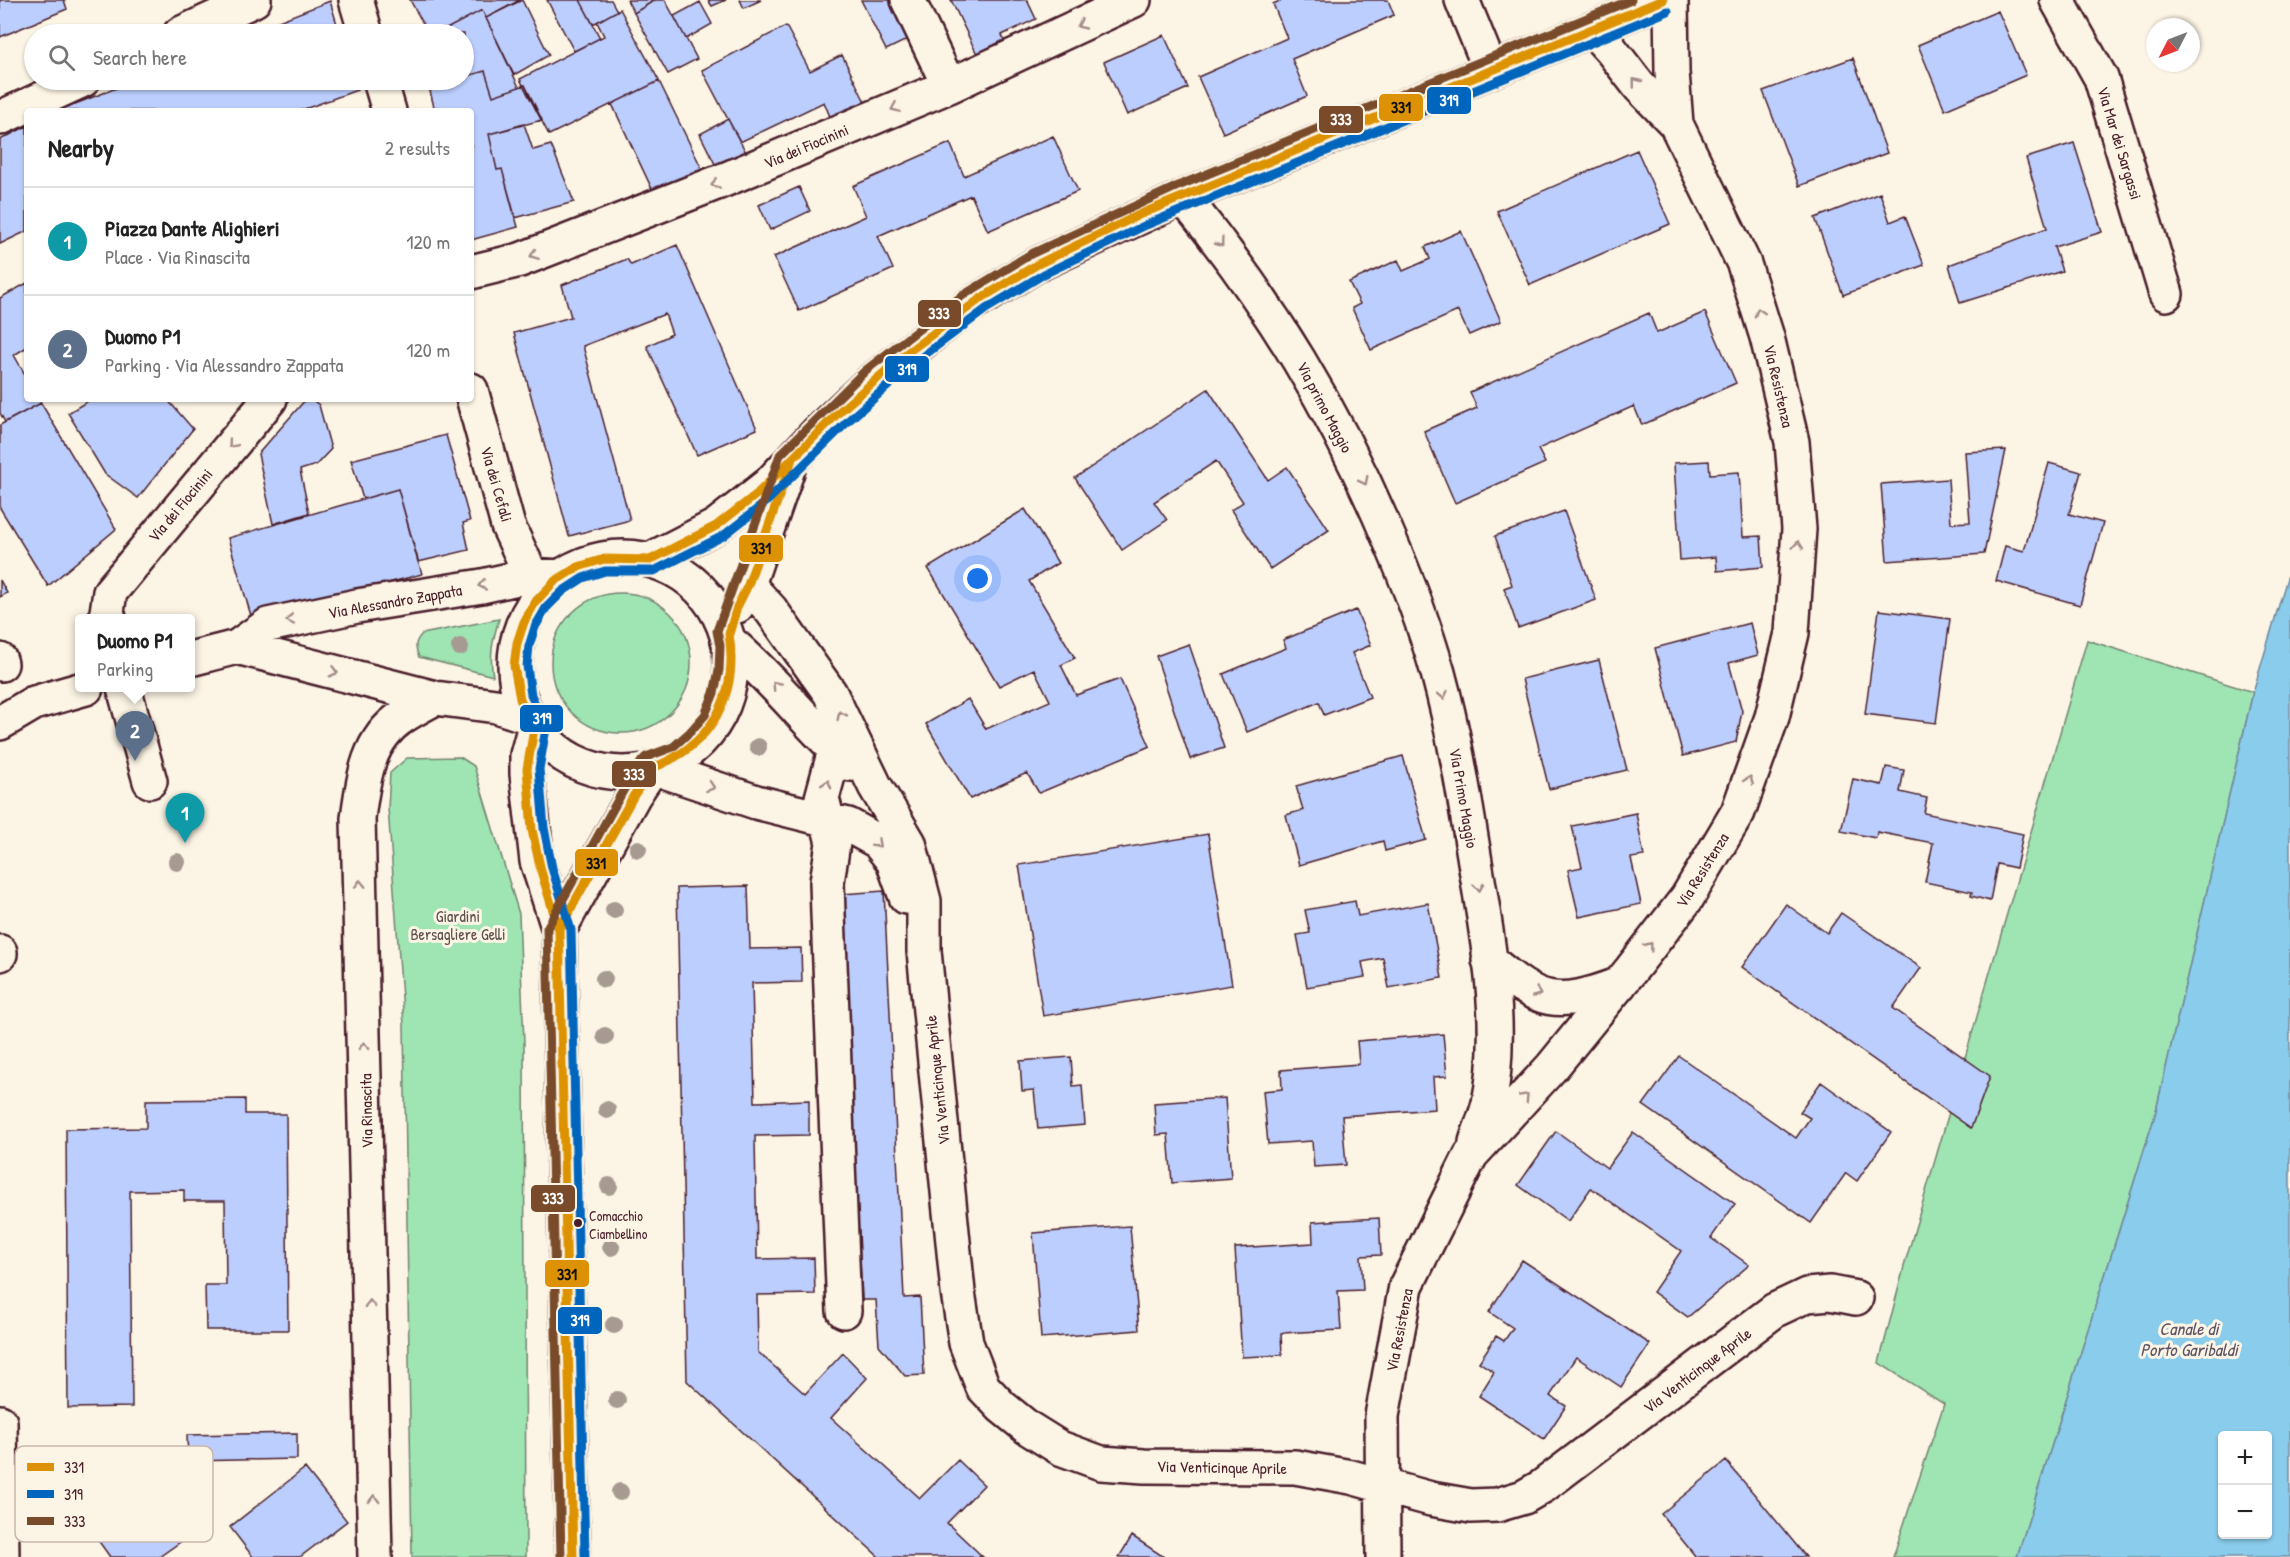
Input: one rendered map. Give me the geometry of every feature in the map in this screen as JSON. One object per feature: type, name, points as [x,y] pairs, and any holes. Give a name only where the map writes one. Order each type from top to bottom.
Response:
[{"type":"street","points":[[202,24],[254,0]]},
{"type":"street","points":[[356,0],[363,24]]},
{"type":"street","points":[[908,0],[949,86]]},
{"type":"street","name":"Via dei Fiocinini","points":[[474,271],[520,260],[637,216],[949,86],[1134,0]]},
{"type":"street","points":[[1462,0],[1491,71]]},
{"type":"street","points":[[790,462],[748,585],[737,607],[731,639],[731,671],[726,697],[715,721],[699,741],[679,758],[654,768],[620,773],[589,767],[561,755],[530,722],[515,680],[514,661],[517,642],[531,608],[542,593],[546,576],[611,558],[650,560],[716,526],[768,485],[790,462],[874,379],[969,306],[1036,265],[1183,197],[1663,0]]},
{"type":"street","name":"Via Resistenza","points":[[1671,0],[1671,61],[1676,124]]},
{"type":"street","name":"Via Mar dei Sargassi","points":[[2057,0],[2101,78],[2166,294]]},
{"type":"street","name":"Via Resistenza","points":[[1383,1557],[1382,1416],[1406,1286],[1471,1155],[1552,1067],[1687,898],[1738,812],[1772,717],[1792,633],[1799,529],[1792,442],[1767,337],[1744,264],[1676,124],[1638,86],[1592,29]]},
{"type":"street","points":[[0,118],[61,90]]},
{"type":"street","points":[[383,90],[388,108]]},
{"type":"street","name":"Via primo Maggio","points":[[1183,197],[1248,281],[1311,378],[1368,488],[1413,595],[1427,639]]},
{"type":"street","name":"Via dei Cefali","points":[[474,401],[508,526],[546,576]]},
{"type":"street","name":"Via dei Fiocinini","points":[[109,614],[110,592],[268,402]]},
{"type":"street","name":"Via Venticinque Aprile","points":[[650,560],[676,572],[710,603],[731,639],[760,667],[835,750],[875,786]]},
{"type":"street","name":"Via Alessandro Zappata","points":[[195,658],[237,647],[268,625],[357,606],[546,576]]},
{"type":"street","name":"Via Venticinque Aprile","points":[[748,585],[771,610],[830,693],[875,786],[909,843],[924,901],[924,951],[958,1292],[966,1343],[983,1387],[1002,1407],[1028,1428],[1060,1448],[1101,1463],[1144,1466],[1295,1467],[1351,1477],[1431,1499],[1471,1506],[1497,1505],[1524,1497],[1543,1486],[1775,1310],[1807,1295],[1830,1293],[1856,1298]]},
{"type":"street","name":"Via Primo Maggio","points":[[1427,639],[1438,672],[1458,754],[1494,1005],[1494,1066],[1489,1105],[1471,1155]]},
{"type":"street","name":"Via Alessandro Zappata","points":[[237,647],[435,698],[496,706],[530,722]]},
{"type":"street","points":[[2,729],[34,703],[75,690]]},
{"type":"street","points":[[125,692],[150,781]]},
{"type":"street","name":"Via Rinascita","points":[[375,1557],[358,818],[369,758],[400,718],[435,698]]},
{"type":"street","points":[[530,722],[526,774],[537,861],[559,930],[573,1557]]},
{"type":"street","points":[[835,750],[822,798],[833,843],[827,892],[844,1311]]},
{"type":"street","points":[[559,930],[633,795],[654,768]]},
{"type":"street","name":"Via Venticinque Aprile","points":[[654,768],[756,802],[848,825],[877,841],[893,861],[924,951]]},
{"type":"street","points":[[1489,960],[1515,982],[1540,995],[1557,999],[1586,997],[1620,984]]},
{"type":"street","points":[[0,1422],[2,1557]]},
{"type":"green space","points":[[621,593],[648,598],[670,614],[686,636],[691,663],[686,690],[670,712],[648,728],[621,733],[594,728],[572,712],[556,690],[551,663],[556,636],[572,614],[594,598]]},
{"type":"green space","points":[[499,619],[492,647],[493,676],[419,657],[416,645],[422,634]]},
{"type":"green space","points":[[2087,640],[2253,692],[2155,1115],[2017,1557],[1893,1557],[1944,1404],[1879,1363],[1905,1263]]},
{"type":"green space","name":"Giardini Bersagliere Gelli","points":[[460,757],[474,766],[519,914],[524,1043],[526,1557],[412,1557],[404,1025],[388,808],[390,773],[407,758]]},
{"type":"water","name":"Canale di Porto Garibaldi","points":[[2290,568],[2290,1557],[2017,1557],[2155,1115],[2253,692]]},
{"type":"building","points":[[0,0],[64,0],[67,9],[31,24],[24,24],[24,27],[0,37]]},
{"type":"building","points":[[410,0],[520,0],[486,18],[482,10],[456,24],[423,24]]},
{"type":"building","points":[[522,0],[549,55],[514,75],[486,18]]},
{"type":"building","points":[[547,0],[580,0],[600,38],[574,51]]},
{"type":"building","points":[[580,0],[611,0],[617,11],[593,24]]},
{"type":"building","points":[[627,0],[655,0],[634,13]]},
{"type":"building","points":[[655,0],[665,0],[697,59],[668,74],[634,13]]},
{"type":"building","points":[[708,0],[726,0],[712,6]]},
{"type":"building","points":[[740,0],[761,0],[744,8]]},
{"type":"building","points":[[861,0],[899,0],[915,36],[886,50]]},
{"type":"building","points":[[951,0],[1027,0],[1036,19],[1002,35],[1004,40],[977,54]]},
{"type":"building","points":[[1282,0],[1388,0],[1394,15],[1292,59],[1307,96],[1223,133],[1198,77],[1287,38],[1273,4]]},
{"type":"building","points":[[330,1],[337,24],[271,24]]},
{"type":"building","points":[[700,2],[712,24],[686,39],[674,16]]},
{"type":"building","points":[[620,9],[659,81],[549,135],[520,79],[604,36],[597,22]]},
{"type":"building","points":[[482,10],[519,87],[493,96],[485,71],[474,74],[474,24],[456,24]]},
{"type":"building","points":[[1998,11],[2026,75],[1945,110],[1918,45]]},
{"type":"building","points":[[786,26],[810,71],[842,55],[866,104],[831,119],[824,102],[740,142],[702,70]]},
{"type":"building","points":[[1164,35],[1188,88],[1127,115],[1104,62]]},
{"type":"building","points":[[1853,58],[1887,153],[1799,186],[1763,91]]},
{"type":"building","points":[[485,71],[493,96],[525,85],[542,120],[489,134],[497,170],[502,169],[518,227],[474,239],[474,108],[434,108],[430,90],[474,90],[474,74]]},
{"type":"building","points":[[659,81],[704,173],[652,189],[612,104]]},
{"type":"building","points":[[111,90],[357,90],[307,108],[65,108]]},
{"type":"building","points":[[728,119],[748,156],[717,168],[700,134]]},
{"type":"building","points":[[524,124],[533,150],[551,145],[574,202],[515,218],[502,169],[497,170],[489,134]]},
{"type":"building","points":[[24,128],[24,232],[0,244],[0,140]]},
{"type":"building","points":[[1053,136],[1078,191],[988,231],[971,195],[878,236],[893,269],[799,311],[774,257],[866,216],[853,186],[950,143],[964,176]]},
{"type":"building","points":[[2074,143],[2102,232],[2054,247],[2062,271],[1960,303],[1949,265],[2047,228],[2026,158]]},
{"type":"building","points":[[1637,150],[1670,224],[1530,285],[1497,211]]},
{"type":"building","points":[[799,187],[810,211],[770,230],[759,205]]},
{"type":"building","points":[[1880,193],[1890,222],[1905,216],[1924,265],[1843,295],[1815,218]]},
{"type":"building","points":[[1461,231],[1501,321],[1469,335],[1458,311],[1371,350],[1352,308],[1360,304],[1349,282],[1398,260],[1403,271],[1430,259],[1425,247]]},
{"type":"building","points":[[677,245],[757,429],[697,455],[647,346],[672,334],[665,314],[583,346],[630,520],[569,536],[514,333],[571,317],[562,285],[627,259],[631,265]]},
{"type":"building","points":[[24,285],[24,349],[14,355],[24,373],[24,402],[41,403],[5,422],[0,413],[0,298]]},
{"type":"building","points":[[1705,312],[1736,383],[1642,425],[1634,406],[1538,449],[1545,463],[1455,503],[1424,431],[1477,408],[1470,392],[1649,313],[1657,333]]},
{"type":"building","points":[[1208,389],[1268,480],[1287,467],[1329,530],[1270,569],[1231,510],[1243,502],[1216,461],[1154,502],[1167,520],[1122,550],[1075,478]]},
{"type":"building","points":[[86,402],[170,402],[193,429],[138,498],[105,474],[68,413]]},
{"type":"building","points":[[303,402],[315,402],[319,405],[331,449],[316,465],[300,470],[309,513],[273,524],[258,454]]},
{"type":"building","points":[[41,403],[116,529],[48,586],[0,508],[0,425]]},
{"type":"building","points":[[446,435],[470,521],[463,523],[469,550],[418,562],[398,489],[363,499],[351,460]]},
{"type":"building","points":[[2006,450],[1984,554],[1887,561],[1881,484],[1948,479],[1951,523],[1970,522],[1965,452]]},
{"type":"building","points":[[1709,461],[1710,474],[1739,472],[1743,537],[1761,536],[1763,567],[1717,571],[1716,557],[1680,560],[1674,463]]},
{"type":"building","points":[[2049,463],[2081,472],[2069,514],[2103,523],[2080,605],[1996,581],[2005,546],[2024,551]]},
{"type":"building","points":[[398,489],[422,574],[252,619],[228,538]]},
{"type":"building","points":[[1025,509],[1058,563],[1029,581],[1075,658],[1061,665],[1076,695],[1120,679],[1150,746],[1039,793],[1027,773],[970,799],[926,724],[968,699],[986,729],[1050,701],[1034,669],[999,686],[928,568]]},
{"type":"building","points":[[1564,511],[1596,600],[1518,628],[1504,588],[1512,585],[1495,536]]},
{"type":"building","points":[[0,580],[7,593],[0,597]]},
{"type":"building","points":[[1356,610],[1371,645],[1352,653],[1370,697],[1324,715],[1319,702],[1247,732],[1223,674],[1286,648],[1283,640]]},
{"type":"building","points":[[1879,610],[1950,619],[1936,723],[1865,714]]},
{"type":"building","points":[[1750,623],[1758,655],[1729,663],[1742,711],[1736,742],[1683,756],[1655,648]]},
{"type":"building","points":[[1189,644],[1224,748],[1190,759],[1156,656]]},
{"type":"building","points":[[1599,660],[1627,770],[1549,789],[1522,679]]},
{"type":"building","points":[[1403,756],[1426,840],[1385,851],[1383,841],[1299,865],[1286,815],[1303,810],[1296,786]]},
{"type":"building","points":[[1886,767],[1904,770],[1900,792],[1927,798],[1924,813],[2023,834],[2016,868],[1997,864],[1990,901],[1971,896],[1972,892],[1925,882],[1933,843],[1877,832],[1876,838],[1841,831],[1853,779],[1882,785]]},
{"type":"building","points":[[1636,813],[1644,856],[1631,858],[1641,904],[1579,917],[1568,870],[1582,867],[1572,826]]},
{"type":"building","points":[[1208,834],[1232,985],[1043,1016],[1019,865]]},
{"type":"building","points":[[748,886],[750,949],[801,948],[802,982],[752,983],[755,1102],[809,1100],[809,1135],[755,1136],[757,1259],[814,1258],[815,1294],[757,1295],[758,1352],[805,1394],[843,1353],[867,1378],[831,1418],[920,1498],[958,1460],[984,1485],[947,1523],[983,1557],[879,1557],[687,1381],[677,888]]},
{"type":"building","points":[[884,891],[904,1298],[920,1297],[924,1375],[905,1376],[879,1345],[876,1300],[862,1300],[842,894]]},
{"type":"building","points":[[1355,901],[1358,916],[1428,903],[1442,978],[1389,988],[1383,958],[1362,962],[1365,977],[1307,987],[1297,935],[1310,933],[1305,910]]},
{"type":"building","points":[[1786,904],[1827,933],[1841,913],[1921,968],[1893,1008],[1990,1076],[1971,1128],[1742,967]]},
{"type":"building","points":[[1443,1034],[1447,1076],[1433,1077],[1435,1109],[1342,1116],[1346,1165],[1314,1167],[1312,1141],[1268,1144],[1263,1091],[1282,1089],[1281,1070],[1359,1064],[1357,1041]]},
{"type":"building","points":[[1679,1056],[1796,1138],[1810,1118],[1800,1112],[1821,1082],[1891,1132],[1857,1181],[1846,1173],[1811,1223],[1643,1105]]},
{"type":"building","points":[[1071,1057],[1073,1086],[1082,1085],[1085,1125],[1038,1129],[1034,1090],[1022,1091],[1020,1061]]},
{"type":"building","points":[[1225,1098],[1231,1178],[1172,1183],[1168,1134],[1156,1135],[1154,1103]]},
{"type":"building","points":[[245,1099],[245,1114],[286,1114],[288,1330],[206,1330],[205,1285],[226,1285],[225,1201],[184,1201],[184,1190],[130,1191],[132,1407],[68,1408],[66,1129],[146,1128],[146,1100]]},
{"type":"building","points":[[1556,1131],[1607,1168],[1633,1132],[1735,1204],[1711,1238],[1749,1265],[1688,1317],[1653,1292],[1681,1251],[1591,1188],[1568,1221],[1518,1185]]},
{"type":"building","points":[[1379,1218],[1381,1255],[1361,1256],[1363,1290],[1338,1291],[1341,1330],[1281,1333],[1282,1355],[1242,1357],[1235,1248],[1313,1243],[1312,1222]]},
{"type":"building","points":[[1130,1226],[1139,1330],[1041,1338],[1033,1233]]},
{"type":"building","points":[[1522,1260],[1650,1344],[1621,1387],[1576,1357],[1550,1396],[1566,1406],[1544,1439],[1479,1396],[1494,1372],[1479,1362],[1496,1336],[1504,1341],[1513,1328],[1489,1312]]},
{"type":"building","points":[[297,1433],[297,1459],[213,1461],[213,1446],[187,1446],[187,1435]]},
{"type":"building","points":[[1726,1461],[1806,1557],[1696,1557],[1661,1514]]},
{"type":"building","points":[[305,1468],[347,1521],[300,1557],[253,1557],[230,1527]]},
{"type":"building","points":[[1132,1536],[1164,1557],[1119,1557]]},
{"type":"building","points":[[99,1542],[180,1542],[159,1557],[110,1557]]},
{"type":"transit line","name":"333","points":[[561,1557],[547,928],[624,789],[642,761],[646,757],[673,747],[705,715],[714,693],[719,670],[720,646],[717,631],[780,455],[866,370],[962,296],[1031,254],[1178,186],[1631,0]]},
{"type":"transit line","name":"331","points":[[573,1557],[559,930],[541,871],[532,830],[527,769],[534,729],[520,699],[514,666],[517,643],[524,622],[536,601],[555,581],[578,567],[604,559],[650,560],[716,526],[757,494],[840,411],[908,352],[980,299],[1038,264],[1141,214],[1663,0]]},
{"type":"transit line","name":"319","points":[[585,1557],[571,930],[552,868],[544,828],[539,769],[546,728],[531,695],[527,666],[529,646],[535,627],[546,608],[563,591],[583,578],[605,571],[654,571],[723,536],[765,503],[849,420],[915,362],[986,309],[1044,274],[1146,225],[1668,11]]},
{"type":"transit line","name":"331","points":[[729,634],[791,462]]},
{"type":"transit line","name":"331","points":[[652,768],[673,758],[690,746],[705,732],[716,716],[725,698],[729,678],[731,657],[729,634]]},
{"type":"transit line","name":"331","points":[[560,963],[559,930],[634,795],[652,768]]},
{"type":"place","name":"Duomo P1","points":[[135,761]]},
{"type":"place","name":"Piazza Dante Alighieri","points":[[185,843]]},
{"type":"place","name":"Comacchio Ciambellino","points":[[578,1223]]}]
